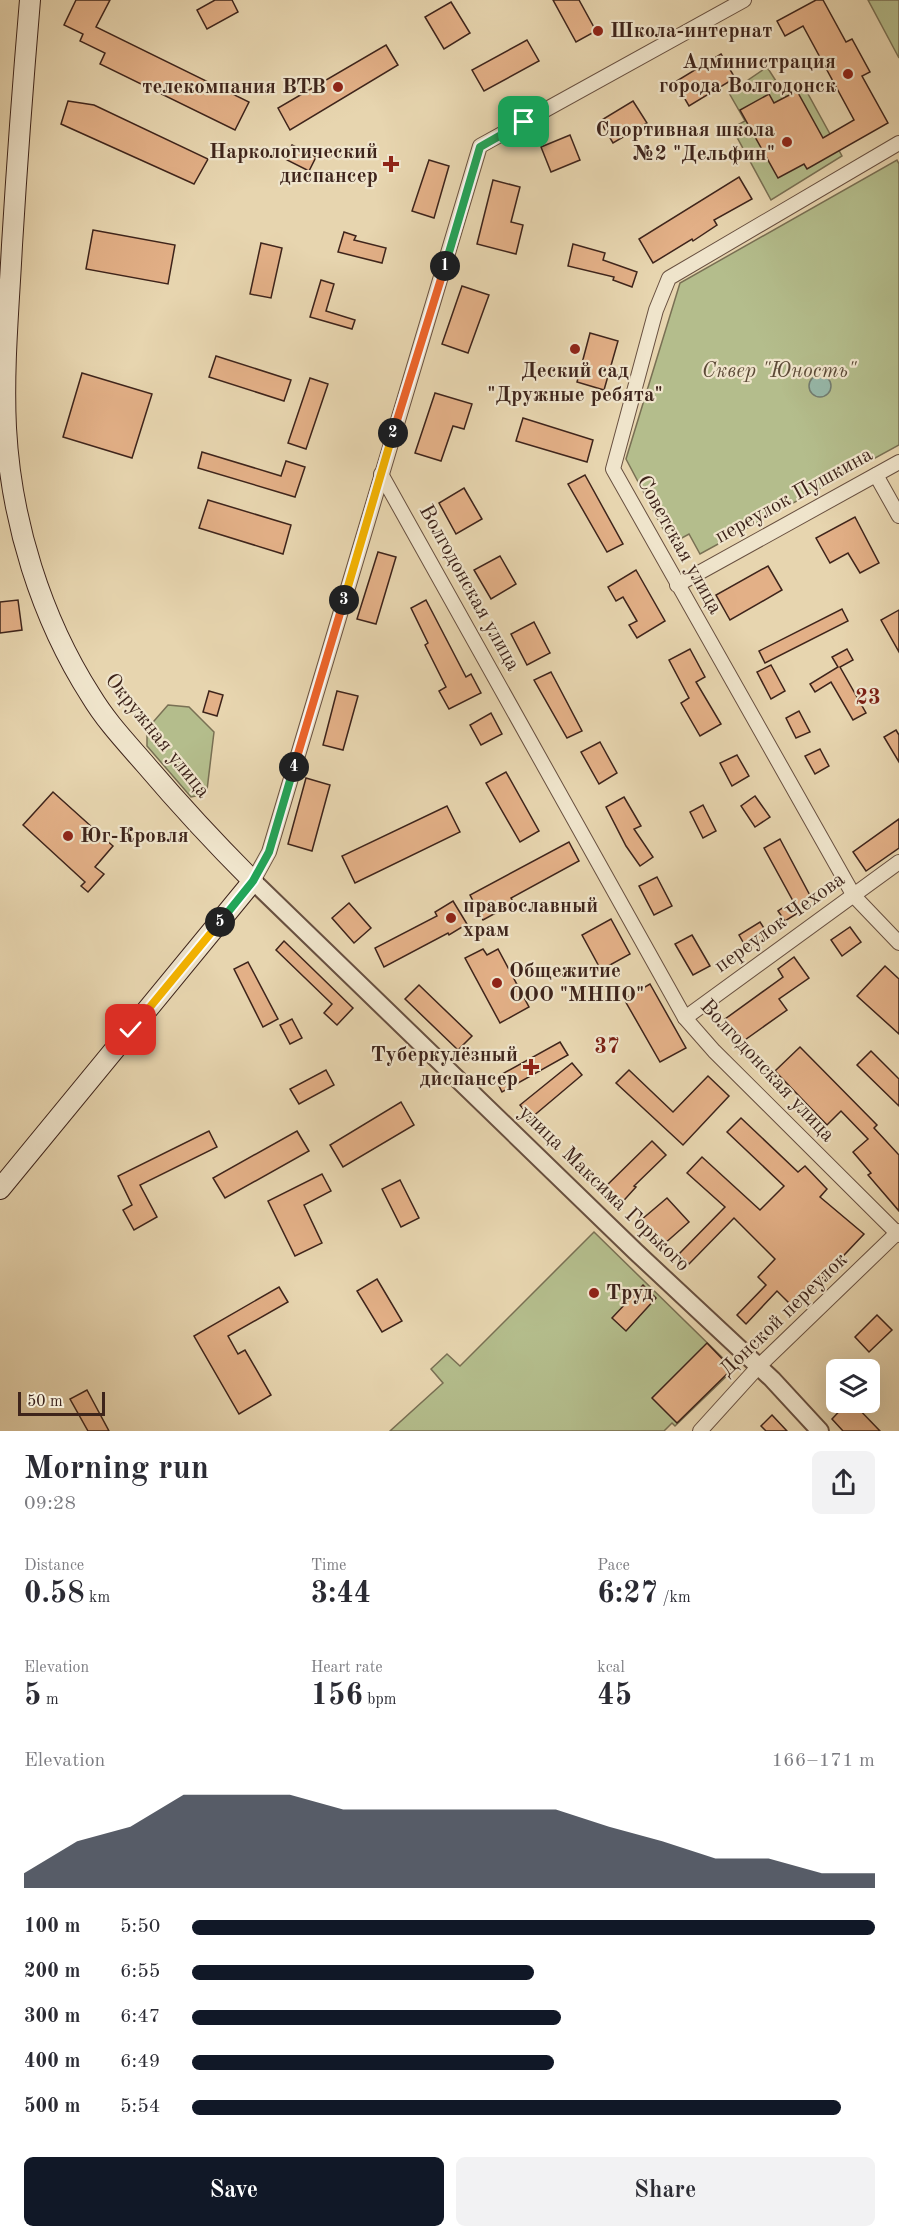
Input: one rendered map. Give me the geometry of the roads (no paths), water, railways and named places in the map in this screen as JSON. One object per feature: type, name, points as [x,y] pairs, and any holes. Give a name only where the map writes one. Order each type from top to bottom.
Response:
[{"type":"main road","name":"Окружная улица","points":[[30,0],[19,130],[6,400],[6,429],[12,478],[25,543],[42,599],[67,656],[92,698],[117,732],[174,798],[253,881]]},
{"type":"main road","points":[[0,1189],[253,881]]},
{"type":"street","points":[[253,881],[269,852],[480,147],[744,0]]},
{"type":"street","name":"Советская улица","points":[[899,143],[669,278],[656,310],[613,469],[854,896],[899,943]]},
{"type":"street","name":"переулок Пушкина","points":[[677,585],[899,462]]},
{"type":"street","name":"Волгодонская улица","points":[[381,474],[685,1018],[714,1052],[898,1233]]},
{"type":"street","points":[[876,475],[899,516]]},
{"type":"street","name":"переулок Чехова","points":[[685,1018],[899,862]]},
{"type":"street","name":"улица Максима Горького","points":[[253,881],[758,1367],[820,1431]]},
{"type":"street","name":"Донской переулок","points":[[700,1431],[758,1367],[898,1233]]},
{"type":"place","name":"Школа-интернат","points":[[598,31]]},
{"type":"place","name":"Администрация города Волгодонск","points":[[848,74]]},
{"type":"place","name":"телекомпания ВТВ","points":[[338,87]]},
{"type":"place","name":"Спортивная школа №2 \"Дельфин\"","points":[[787,142]]},
{"type":"place","name":"Наркологический диспансер","points":[[391,164]]},
{"type":"place","name":"Деский сад \"Дружные ребята\"","points":[[575,349]]},
{"type":"place","name":"Юг-Кровля","points":[[68,836]]},
{"type":"place","name":"православный храм","points":[[451,918]]},
{"type":"place","name":"Общежитие ООО \"МНПО\"","points":[[497,983]]},
{"type":"place","name":"Туберкулёзный диспансер","points":[[531,1067]]},
{"type":"place","name":"Труд","points":[[594,1293]]},
{"type":"district","name":"23","points":[[868,698]]},
{"type":"district","name":"37","points":[[607,1047]]},
{"type":"park label","name":"Сквер \"Юность\"","points":[[779,371]]}]
